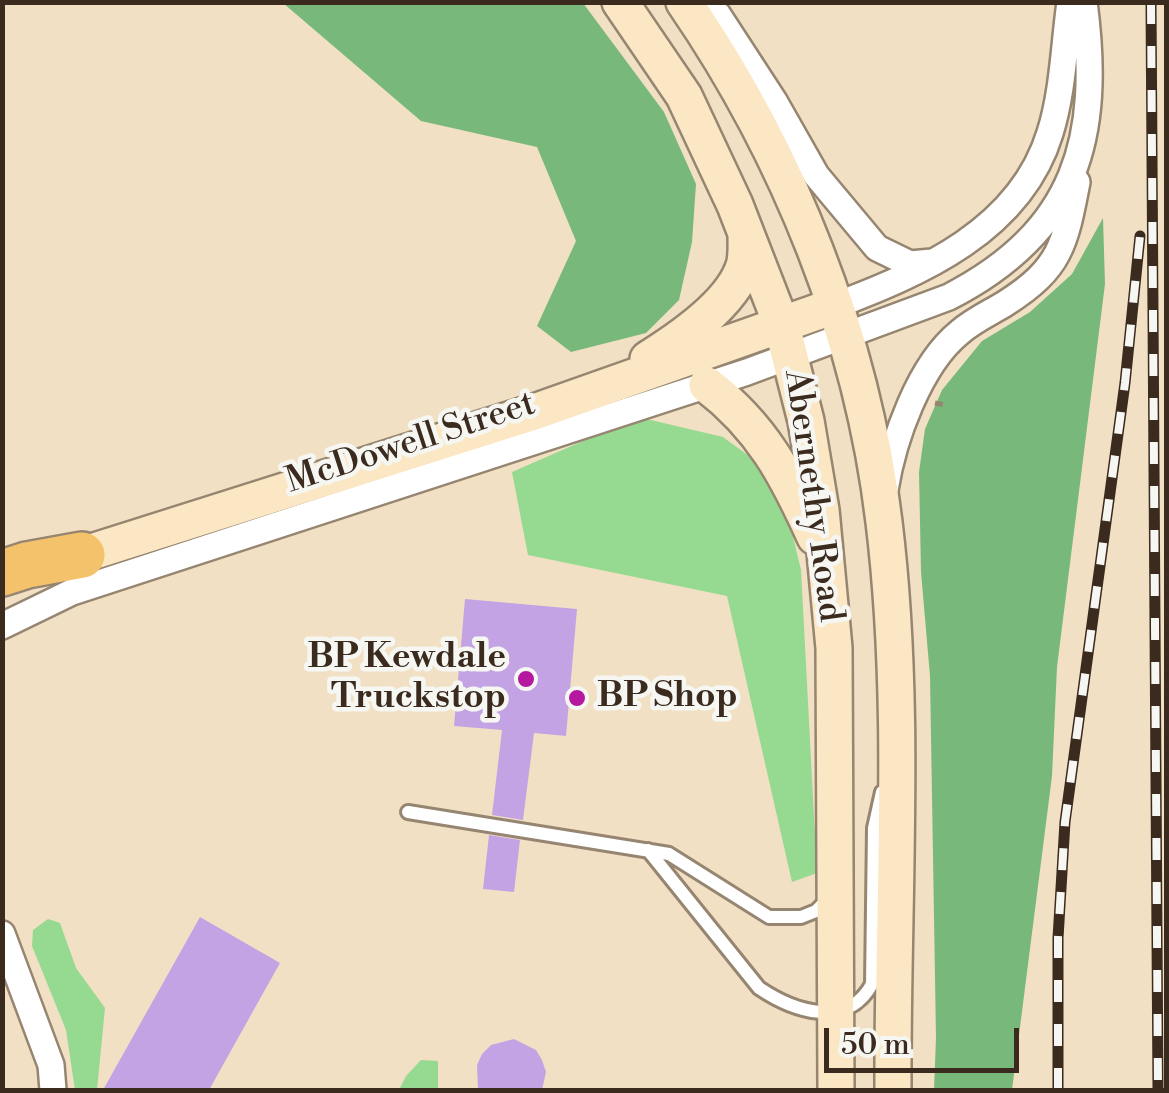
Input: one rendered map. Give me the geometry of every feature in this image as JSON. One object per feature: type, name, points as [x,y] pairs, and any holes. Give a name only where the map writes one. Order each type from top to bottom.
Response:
[{"type":"highway","points":[[2,573],[82,555]]},
{"type":"main road","name":"Abernethy Road","points":[[620,2],[684,96],[746,230],[787,341],[815,466],[831,596],[836,1090]]},
{"type":"main road","name":"Abernethy Road","points":[[684,2],[724,60],[770,144],[809,236],[839,321],[869,439],[884,518],[894,649],[893,1090]]},
{"type":"main road","points":[[596,390],[678,340],[706,316],[739,277],[744,265],[746,230]]},
{"type":"main road","points":[[82,555],[596,390],[787,341],[839,321]]},
{"type":"main road","points":[[707,385],[736,407],[769,447],[822,553],[831,596]]},
{"type":"street","points":[[704,2],[718,15],[765,87],[816,175],[877,248],[910,264],[935,262]]},
{"type":"street","points":[[839,321],[976,236],[1022,188],[1050,134],[1070,2]]},
{"type":"street","points":[[884,518],[885,489],[900,431],[937,357],[956,334],[1045,274],[1068,229],[1088,123],[1092,56],[1084,2]]},
{"type":"street","points":[[839,321],[949,296],[1012,258],[1036,232],[1074,172],[1088,123]]},
{"type":"street","name":"McDowell Street","points":[[2,626],[72,592],[155,563],[707,385],[787,341]]},
{"type":"street","points":[[2,596],[82,555]]},
{"type":"street","points":[[2,934],[51,1065],[54,1090]]},
{"type":"lane","points":[[648,850],[759,988],[806,1011],[835,1012],[865,997],[872,984],[874,828],[895,731]]},
{"type":"lane","points":[[408,812],[669,854],[754,909],[783,919],[801,917],[825,904],[836,870]]},
{"type":"green space","points":[[283,3],[583,3],[664,112],[696,184],[692,242],[679,300],[646,333],[571,352],[537,326],[576,241],[537,147],[421,121]]},
{"type":"green space","points":[[1103,218],[1105,284],[1057,667],[1052,776],[1012,1090],[934,1090],[930,676],[921,572],[919,472],[925,429],[942,390],[982,341],[1030,312],[1072,274]]},
{"type":"green space","points":[[638,417],[723,437],[749,456],[785,503],[801,570],[817,873],[792,882],[727,596],[528,555],[512,472]]},
{"type":"green space","points":[[48,919],[60,923],[76,968],[105,1008],[97,1090],[75,1090],[66,1030],[32,946],[33,930]]},
{"type":"green space","points":[[421,1060],[438,1061],[438,1090],[399,1090],[406,1076]]},
{"type":"building","points":[[465,599],[577,609],[566,736],[534,733],[523,820],[492,815],[502,730],[454,726]]},
{"type":"building","points":[[489,835],[520,840],[514,892],[483,889]]},
{"type":"building","points":[[200,917],[280,963],[209,1090],[103,1090]]},
{"type":"building","points":[[514,1039],[536,1050],[542,1060],[546,1072],[542,1090],[478,1090],[477,1065],[482,1054],[491,1045]]},
{"type":"railway","points":[[1151,2],[1158,1090]]},
{"type":"railway","points":[[1058,1090],[1058,938],[1065,822],[1125,383],[1140,236]]},
{"type":"place","name":"BP Kewdale Truckstop","points":[[526,679]]},
{"type":"place","name":"BP Shop","points":[[577,698]]}]
